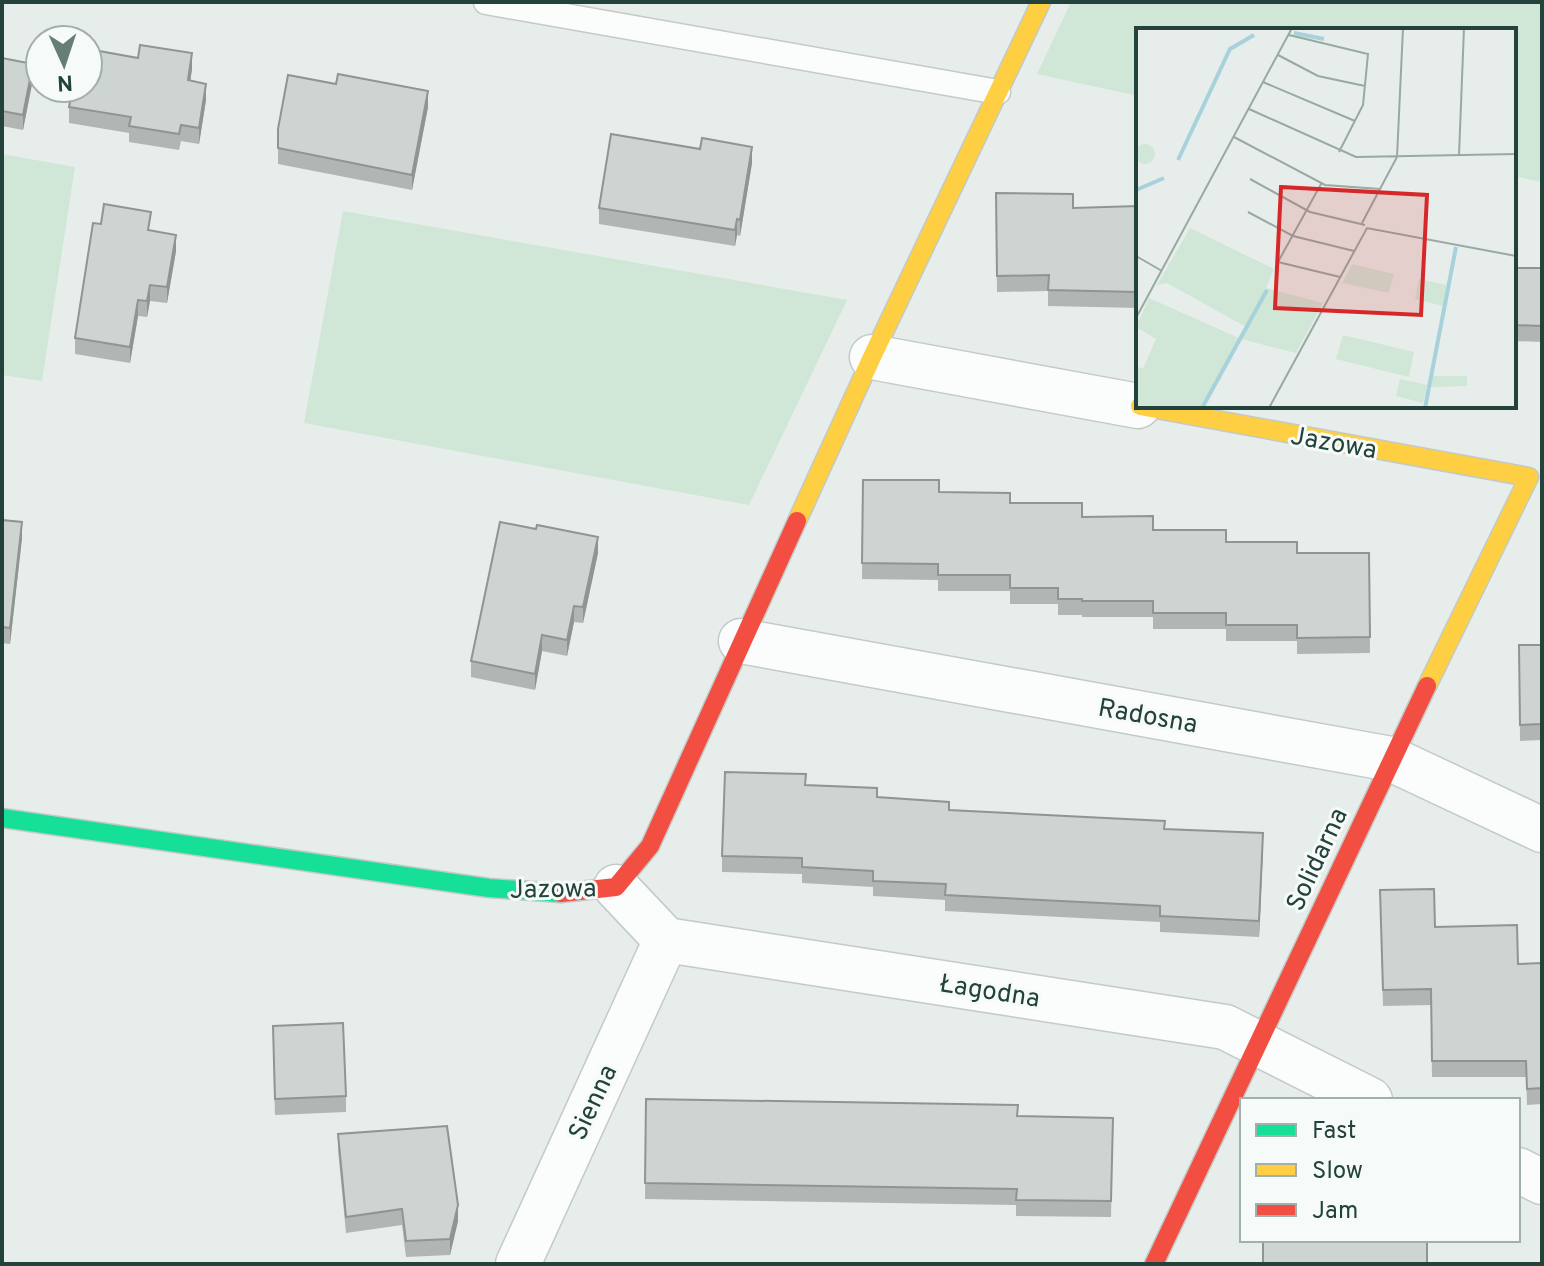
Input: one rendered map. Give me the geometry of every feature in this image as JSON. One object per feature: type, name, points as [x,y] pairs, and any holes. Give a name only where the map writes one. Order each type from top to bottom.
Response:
[{"type":"street","name":"Jazowa","points":[[2,818],[489,888],[561,893],[616,887],[650,846],[872,357],[1041,2]]},
{"type":"street","name":"Jazowa","points":[[872,357],[1136,405]]},
{"type":"street","name":"Jazowa","points":[[1150,408],[1529,477]]},
{"type":"street","name":"Solidarna","points":[[1154,1264],[1259,1046],[1391,759],[1529,477]]},
{"type":"street","name":"Radosna","points":[[741,641],[1391,759],[1542,830]]},
{"type":"street","points":[[616,887],[666,940]]},
{"type":"street","name":"Łagodna","points":[[666,940],[1225,1027],[1366,1098]]},
{"type":"street","name":"Sienna","points":[[518,1264],[666,940]]},
{"type":"street","points":[[1520,1171],[1542,1182]]},
{"type":"lane","points":[[486,2],[998,92]]},
{"type":"green space","points":[[1071,2],[1542,2],[1542,182],[1516,176],[1516,28],[1136,28],[1136,96],[1037,74]]},
{"type":"green space","points":[[2,154],[75,167],[42,381],[2,375]]},
{"type":"green space","points":[[343,211],[847,300],[749,505],[304,423]]},
{"type":"building","points":[[140,45],[192,53],[188,80],[206,84],[199,128],[181,125],[179,134],[129,126],[131,117],[69,107],[70,104],[104,104],[104,52],[138,58]]},
{"type":"building","points":[[2,58],[24,62],[23,115],[2,111]]},
{"type":"building","points":[[338,74],[428,91],[412,175],[278,148],[278,129],[288,75],[336,84]]},
{"type":"building","points":[[611,134],[700,149],[702,138],[752,147],[740,220],[737,219],[735,230],[599,208]]},
{"type":"building","points":[[996,193],[1073,194],[1073,208],[1136,206],[1136,292],[1048,290],[1049,275],[997,276]]},
{"type":"building","points":[[104,204],[151,212],[148,230],[176,235],[167,287],[150,285],[147,301],[138,300],[130,347],[75,338],[93,223],[101,224]]},
{"type":"building","points":[[1516,268],[1542,268],[1542,326],[1516,325]]},
{"type":"building","points":[[863,480],[939,480],[939,492],[1010,493],[1010,503],[1082,503],[1082,517],[1153,516],[1153,530],[1226,530],[1226,542],[1297,542],[1297,553],[1369,553],[1370,637],[1297,638],[1297,625],[1226,625],[1226,613],[1153,613],[1153,601],[1058,599],[1058,588],[1010,588],[1010,575],[938,575],[938,564],[862,563]]},
{"type":"building","points":[[2,520],[22,522],[10,628],[2,627]]},
{"type":"building","points":[[500,522],[536,529],[537,525],[598,537],[583,607],[574,606],[567,640],[542,635],[535,674],[471,661]]},
{"type":"building","points":[[1519,645],[1542,645],[1542,724],[1520,725]]},
{"type":"building","points":[[725,772],[806,774],[805,785],[877,788],[877,797],[949,802],[949,810],[1165,821],[1164,829],[1263,833],[1259,921],[1160,916],[1160,906],[945,895],[946,884],[873,881],[873,871],[802,867],[802,858],[722,856]]},
{"type":"building","points":[[1434,889],[1435,927],[1517,925],[1518,964],[1542,963],[1542,1088],[1527,1089],[1526,1061],[1432,1061],[1431,989],[1383,990],[1380,890]]},
{"type":"building","points":[[343,1023],[346,1096],[275,1099],[273,1026]]},
{"type":"building","points":[[646,1099],[1018,1105],[1017,1116],[1113,1118],[1111,1201],[1016,1200],[1017,1189],[645,1183]]},
{"type":"building","points":[[447,1126],[458,1205],[450,1239],[406,1241],[402,1209],[346,1217],[338,1134]]},
{"type":"building","points":[[1263,1242],[1427,1242],[1427,1264],[1263,1263]]},
{"type":"traffic: fast","points":[[2,818],[489,888],[561,893]]},
{"type":"traffic: slow","points":[[797,521],[1041,2]]},
{"type":"traffic: slow","points":[[1151,408],[1529,477],[1427,686]]},
{"type":"traffic: jam","points":[[561,893],[616,887],[650,846],[797,521]]},
{"type":"traffic: jam","points":[[1154,1264],[1427,686]]}]
